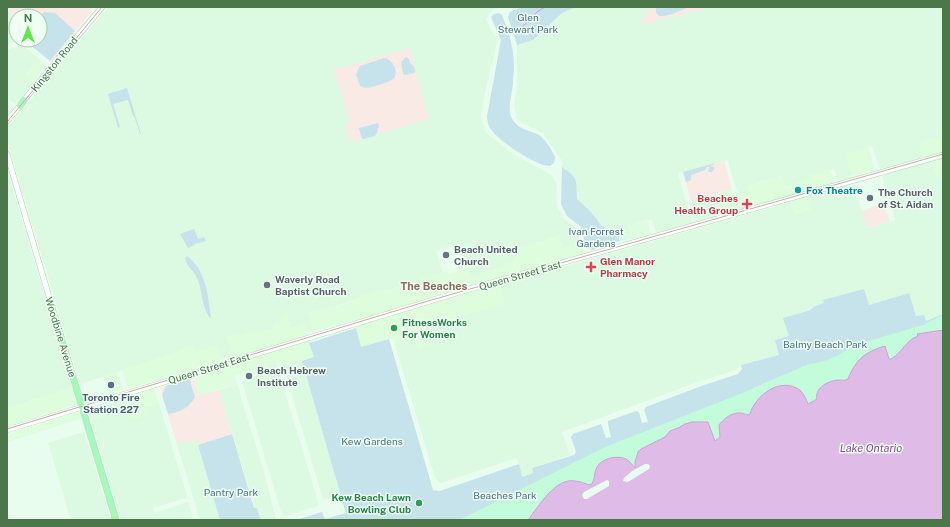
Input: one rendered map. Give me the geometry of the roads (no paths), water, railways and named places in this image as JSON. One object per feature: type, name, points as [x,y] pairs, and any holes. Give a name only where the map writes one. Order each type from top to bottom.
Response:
[{"type":"main road","name":"Kingston Road","points":[[7,121],[102,7]]},
{"type":"main road","name":"Woodbine Avenue","points":[[7,154],[116,520]]},
{"type":"main road","name":"Queen Street East","points":[[7,430],[466,290],[943,155]]},
{"type":"water","name":"Lake Ontario","points":[[943,330],[943,520],[528,520],[548,494],[561,484],[568,481],[579,481],[591,485],[597,467],[606,459],[618,457],[626,459],[635,468],[638,452],[641,449],[665,437],[670,431],[692,422],[708,422],[715,441],[720,437],[719,425],[724,419],[735,413],[750,414],[757,401],[769,390],[784,385],[792,386],[800,390],[808,404],[817,399],[818,391],[823,385],[835,380],[848,379],[858,361],[872,351],[885,346],[889,359],[891,359],[910,341],[918,336],[917,334]]},
{"type":"waterway","points":[[523,26],[537,12],[545,7]]},
{"type":"tram line","points":[[7,122],[102,7]]},
{"type":"tram line","points":[[7,429],[428,301],[943,154]]},
{"type":"place","name":"Fox Theatre","points":[[798,190]]},
{"type":"place","name":"The Church of St. Aidan","points":[[870,198]]},
{"type":"place","name":"Beaches Health Group","points":[[747,204]]},
{"type":"place","name":"Beach United Church","points":[[446,255]]},
{"type":"place","name":"Glen Manor Pharmacy","points":[[591,267]]},
{"type":"place","name":"Waverly Road Baptist Church","points":[[267,285]]},
{"type":"place","name":"FitnessWorks For Women","points":[[394,328]]},
{"type":"place","name":"Beach Hebrew Institute","points":[[249,376]]},
{"type":"place","name":"Toronto Fire Station 227","points":[[111,385]]},
{"type":"place","name":"Kew Beach Lawn Bowling Club","points":[[419,503]]},
{"type":"district","name":"The Beaches","points":[[434,286]]},
{"type":"park label","name":"Glen Stewart Park","points":[[528,22]]},
{"type":"park label","name":"Ivan Forrest Gardens","points":[[596,236]]},
{"type":"park label","name":"Balmy Beach Park","points":[[825,344]]},
{"type":"park label","name":"Kew Gardens","points":[[372,441]]},
{"type":"park label","name":"Pantry Park","points":[[231,492]]},
{"type":"park label","name":"Beaches Park","points":[[505,495]]}]
